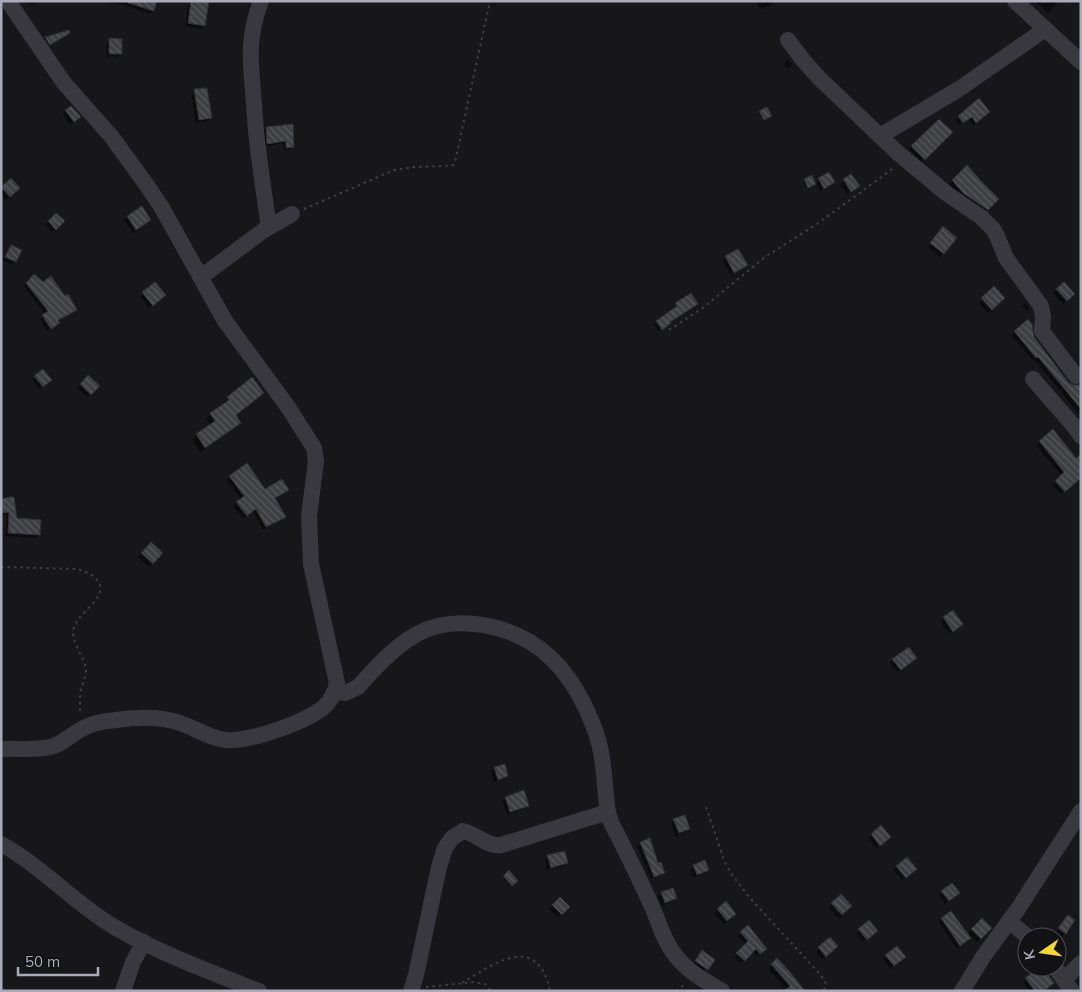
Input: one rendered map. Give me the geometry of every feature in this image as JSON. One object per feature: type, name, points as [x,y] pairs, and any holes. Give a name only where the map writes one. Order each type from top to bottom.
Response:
[{"type":"street","points":[[1,748],[30,749],[49,747],[66,740],[81,729],[99,722],[116,719],[162,718],[182,723],[219,739],[238,740],[272,732],[308,716],[326,705],[335,692],[337,682],[311,564],[309,516],[316,453],[288,407],[225,321],[162,208],[146,184],[111,136],[64,83],[8,1]]},
{"type":"street","points":[[261,1],[252,32],[250,54],[256,140],[269,227]]},
{"type":"street","points":[[1015,1],[1044,30],[1081,62]]},
{"type":"street","points":[[880,136],[959,89],[1044,30]]},
{"type":"street","points":[[788,40],[819,78],[880,136],[946,193],[981,217],[993,229],[1006,258],[1040,306],[1043,317],[1042,332],[1076,376]]},
{"type":"street","points":[[201,277],[269,227],[292,214]]},
{"type":"street","points":[[1033,379],[1074,425],[1081,436]]},
{"type":"street","points":[[335,692],[345,693],[358,687],[402,644],[428,629],[442,625],[469,624],[490,626],[511,632],[542,649],[557,662],[574,685],[595,732],[600,747],[610,820],[653,908],[669,946],[686,967],[722,991]]},
{"type":"street","points":[[962,991],[1081,811]]},
{"type":"street","points":[[417,989],[416,975],[439,867],[445,848],[452,838],[463,831],[471,833],[490,845],[501,845],[608,812]]},
{"type":"street","points":[[1,844],[35,866],[115,927],[169,955],[259,991]]},
{"type":"street","points":[[1009,921],[1017,928]]},
{"type":"street","points":[[122,991],[133,962],[144,942]]},
{"type":"street","points":[[1064,979],[1081,963]]},
{"type":"path","points":[[292,214],[394,170],[453,165],[490,1]]},
{"type":"path","points":[[669,330],[704,307],[769,254],[820,222],[906,159]]},
{"type":"path","points":[[1,567],[76,569],[88,572],[94,576],[99,584],[100,594],[80,616],[73,630],[74,638],[86,668],[79,701],[81,729]]},
{"type":"path","points":[[706,806],[730,872],[749,897],[825,981],[826,985],[823,991]]},
{"type":"path","points":[[462,983],[509,957],[532,960],[540,965],[544,971],[550,991]]},
{"type":"path","points":[[417,989],[474,982],[485,984],[491,991]]},
{"type":"building","points":[[128,1],[157,1],[154,11],[128,3]]},
{"type":"building","points":[[191,1],[209,1],[205,26],[188,23]]},
{"type":"building","points":[[69,30],[70,33],[50,45],[45,37]]},
{"type":"building","points":[[109,38],[122,39],[122,54],[109,54]]},
{"type":"building","points":[[207,88],[212,118],[199,120],[194,89]]},
{"type":"building","points":[[979,98],[990,112],[976,123],[972,117],[963,123],[958,116]]},
{"type":"building","points":[[71,106],[81,117],[74,122],[65,110]]},
{"type":"building","points":[[767,107],[772,116],[764,120],[759,111]]},
{"type":"building","points":[[939,119],[953,132],[925,160],[911,146]]},
{"type":"building","points":[[293,124],[294,147],[286,148],[286,141],[267,144],[266,127]]},
{"type":"building","points":[[967,165],[999,199],[988,210],[963,193],[952,180]]},
{"type":"building","points":[[829,172],[835,182],[824,189],[818,178]]},
{"type":"building","points":[[851,174],[860,186],[851,192],[843,179]]},
{"type":"building","points":[[812,175],[816,184],[808,188],[804,179]]},
{"type":"building","points":[[11,178],[20,188],[10,197],[1,187]]},
{"type":"building","points":[[142,206],[151,220],[136,230],[127,216]]},
{"type":"building","points":[[56,213],[65,221],[56,230],[48,221]]},
{"type":"building","points":[[943,226],[957,238],[944,254],[930,243]]},
{"type":"building","points":[[11,245],[22,250],[16,262],[5,257]]},
{"type":"building","points":[[738,249],[748,265],[734,273],[725,256]]},
{"type":"building","points":[[34,274],[43,282],[51,276],[65,296],[68,294],[77,310],[58,320],[60,323],[51,329],[42,315],[48,311],[26,283]]},
{"type":"building","points":[[155,282],[166,295],[153,306],[142,292]]},
{"type":"building","points":[[1064,282],[1075,294],[1067,301],[1056,289]]},
{"type":"building","points":[[994,286],[1005,298],[992,310],[981,298]]},
{"type":"building","points":[[691,293],[698,304],[670,322],[662,330],[656,321],[677,306],[675,303]]},
{"type":"building","points":[[1028,319],[1032,324],[1034,337],[1068,382],[1073,385],[1081,385],[1081,409],[1014,331]]},
{"type":"building","points":[[43,369],[52,380],[43,387],[34,376]]},
{"type":"building","points":[[88,375],[100,386],[91,395],[80,384]]},
{"type":"building","points":[[252,377],[264,393],[236,415],[241,423],[205,448],[196,434],[215,421],[210,413],[229,400],[227,397]]},
{"type":"building","points":[[1053,429],[1076,458],[1081,455],[1081,478],[1065,492],[1055,481],[1064,472],[1039,441]]},
{"type":"building","points":[[247,463],[265,489],[282,479],[289,490],[275,498],[286,517],[266,527],[256,509],[247,516],[236,502],[244,496],[229,476]]},
{"type":"building","points":[[14,497],[17,518],[41,520],[40,535],[8,533],[9,512],[1,513],[1,499]]},
{"type":"building","points":[[151,542],[163,553],[153,564],[141,553]]},
{"type":"building","points":[[953,610],[963,624],[953,632],[943,617]]},
{"type":"building","points":[[909,647],[917,658],[901,670],[892,659]]},
{"type":"building","points":[[505,764],[508,776],[498,780],[494,767]]},
{"type":"building","points":[[524,790],[529,806],[510,812],[505,797]]},
{"type":"building","points":[[685,815],[690,829],[679,833],[673,819]]},
{"type":"building","points":[[881,825],[891,837],[880,846],[871,834]]},
{"type":"building","points":[[650,838],[658,863],[661,862],[665,873],[654,877],[640,842]]},
{"type":"building","points":[[565,851],[568,863],[551,868],[547,855]]},
{"type":"building","points":[[907,857],[917,869],[906,878],[896,866]]},
{"type":"building","points":[[705,860],[709,870],[697,875],[693,865]]},
{"type":"building","points":[[509,870],[518,881],[512,886],[503,876]]},
{"type":"building","points":[[952,883],[960,893],[949,901],[941,891]]},
{"type":"building","points":[[673,888],[677,898],[665,903],[661,892]]},
{"type":"building","points":[[841,894],[852,906],[842,915],[831,903]]},
{"type":"building","points":[[560,897],[570,907],[562,915],[552,905]]},
{"type":"building","points":[[726,901],[736,914],[727,921],[717,909]]},
{"type":"building","points":[[951,911],[971,938],[960,946],[941,918]]},
{"type":"building","points":[[1068,915],[1075,920],[1067,932],[1067,927],[1059,927]]},
{"type":"building","points":[[982,918],[992,928],[981,939],[971,929]]},
{"type":"building","points":[[869,920],[878,931],[867,940],[858,929]]},
{"type":"building","points":[[748,925],[767,949],[760,954],[756,949],[745,961],[736,953],[748,941],[740,932]]},
{"type":"building","points":[[830,937],[838,946],[826,957],[818,947]]},
{"type":"building","points":[[897,946],[906,957],[894,966],[885,955]]},
{"type":"building","points":[[702,950],[715,960],[708,970],[695,961]]},
{"type":"building","points":[[777,958],[805,991],[784,991],[790,986],[771,964]]},
{"type":"building","points":[[1050,977],[1054,983],[1044,991],[1035,991],[1025,978]]}]
